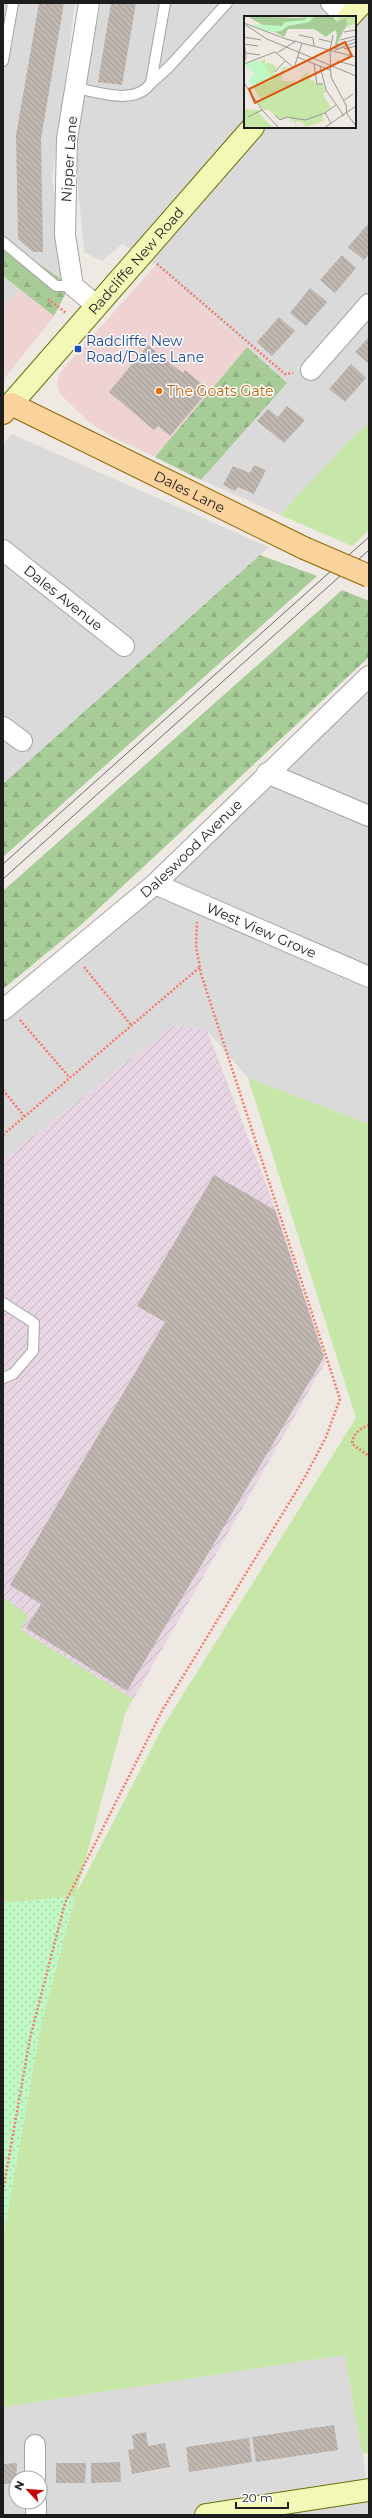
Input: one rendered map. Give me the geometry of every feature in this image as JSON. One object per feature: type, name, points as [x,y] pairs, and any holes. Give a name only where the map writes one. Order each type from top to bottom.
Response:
[{"type":"main road","points":[[350,16],[362,3]]},
{"type":"main road","name":"Radcliffe New Road","points":[[6,406],[252,128]]},
{"type":"main road","name":"Dales Lane","points":[[6,406],[304,548],[369,576]]},
{"type":"main road","points":[[206,2515],[276,2509],[369,2490]]},
{"type":"street","name":"Nipper Lane","points":[[73,286],[65,235],[67,138],[89,3]]},
{"type":"street","points":[[331,3],[345,16]]},
{"type":"street","points":[[73,286],[96,306]]},
{"type":"street","points":[[311,370],[369,304]]},
{"type":"street","name":"Dales Avenue","points":[[3,550],[124,646]]},
{"type":"street","name":"Daleswood Avenue","points":[[6,1008],[154,884],[267,773],[369,676]]},
{"type":"street","points":[[3,727],[22,741]]},
{"type":"street","points":[[267,773],[369,816]]},
{"type":"street","name":"West View Grove","points":[[154,884],[369,977]]},
{"type":"street","points":[[35,2445],[35,2470]]},
{"type":"lane","points":[[3,61],[13,3]]},
{"type":"lane","points":[[151,83],[164,3]]},
{"type":"lane","points":[[76,88],[121,95],[137,95],[146,90],[227,3]]},
{"type":"lane","points":[[3,242],[56,286],[73,286]]},
{"type":"lane","points":[[3,1303],[34,1322],[33,1351],[12,1374],[3,1378]]},
{"type":"path","points":[[144,251],[284,374],[311,370]]},
{"type":"path","points":[[3,2191],[30,2038],[66,1903],[163,1709],[305,1477],[326,1438],[340,1399],[200,968],[196,946],[198,903]]},
{"type":"path","points":[[72,953],[132,1026]]},
{"type":"path","points":[[3,1135],[200,968]]},
{"type":"path","points":[[6,1008],[70,1078]]},
{"type":"path","points":[[3,1090],[24,1116]]},
{"type":"path","points":[[369,1425],[361,1428],[353,1437],[352,1444],[369,1456]]},
{"type":"shaded area","points":[[3,3],[75,3],[52,179],[70,285],[3,238]]},
{"type":"shaded area","points":[[101,3],[369,3],[369,423],[347,443],[280,515],[201,480],[287,383],[156,265],[122,244],[102,261],[84,252],[74,143]]},
{"type":"shaded area","points":[[156,265],[247,347],[155,457],[114,438],[89,422],[60,394],[57,384],[59,375],[64,368]]},
{"type":"shaded area","points":[[3,277],[20,289],[3,308]]},
{"type":"shaded area","points":[[20,289],[54,316],[3,380],[3,308]]},
{"type":"shaded area","points":[[12,434],[269,547],[3,784],[3,444]]},
{"type":"shaded area","points":[[369,690],[369,1124],[248,1078],[207,1030],[174,1025],[3,1160],[3,1021],[146,904]]},
{"type":"shaded area","points":[[174,1025],[207,1030],[276,1210],[326,1361],[125,1714],[75,1896],[3,1903],[3,1160]]},
{"type":"shaded area","points":[[345,2355],[369,2493],[369,2515],[3,2515],[3,2407]]},
{"type":"green space","points":[[3,239],[70,285],[54,316],[3,276]]},
{"type":"green space","points":[[247,347],[287,383],[201,480],[155,457]]},
{"type":"green space","points":[[369,423],[369,530],[352,546],[280,515],[347,443]]},
{"type":"green space","points":[[260,555],[317,576],[3,857],[3,784]]},
{"type":"green space","points":[[342,590],[369,601],[369,657],[82,924],[3,989],[3,891]]},
{"type":"green space","points":[[248,1078],[369,1124],[369,2453],[362,2454],[345,2355],[3,2407],[3,2237],[41,2025],[75,1897],[3,1903],[3,1597],[28,1615],[21,1630],[133,1699],[125,1714],[76,1894],[162,1728],[356,1418]]},
{"type":"green space","points":[[75,1896],[41,2025],[3,2237],[3,1903]]},
{"type":"building","points":[[39,3],[64,3],[41,139],[43,252],[33,252],[18,239],[16,135]]},
{"type":"building","points":[[111,3],[136,3],[122,85],[98,82]]},
{"type":"building","points":[[369,223],[369,254],[364,260],[348,247]]},
{"type":"building","points":[[342,255],[356,268],[335,293],[320,280]]},
{"type":"building","points":[[310,288],[327,302],[306,326],[290,313]]},
{"type":"building","points":[[279,317],[295,331],[272,356],[257,342]]},
{"type":"building","points":[[369,337],[369,364],[355,352]]},
{"type":"building","name":"The Goats Gate","points":[[148,345],[183,373],[185,370],[209,390],[170,436],[158,426],[154,430],[109,392]]},
{"type":"building","points":[[351,364],[366,378],[345,402],[329,389]]},
{"type":"building","points":[[287,406],[305,420],[284,443],[257,421],[268,409],[278,417]]},
{"type":"building","points":[[254,465],[266,470],[254,494],[238,487],[235,491],[223,485],[233,466],[250,473]]},
{"type":"building","points":[[214,1175],[275,1210],[324,1357],[127,1691],[26,1628],[41,1604],[10,1585],[165,1322],[137,1306]]},
{"type":"building","points":[[334,2425],[338,2450],[256,2462],[252,2437]]},
{"type":"building","points":[[146,2432],[148,2446],[165,2443],[170,2467],[132,2474],[128,2450],[134,2449],[132,2435]]},
{"type":"building","points":[[249,2438],[252,2462],[189,2472],[186,2447]]},
{"type":"building","points":[[120,2462],[121,2482],[91,2483],[91,2463]]},
{"type":"building","points":[[17,2463],[17,2470],[8,2470],[8,2484],[3,2484],[3,2464]]},
{"type":"building","points":[[56,2463],[86,2463],[85,2483],[56,2483]]},
{"type":"tram line","points":[[3,864],[369,537]]},
{"type":"tram line","points":[[3,879],[369,550]]},
{"type":"place","name":"Radcliffe New Road/Dales Lane","points":[[78,349]]},
{"type":"place","name":"The Goats Gate","points":[[159,391]]}]
